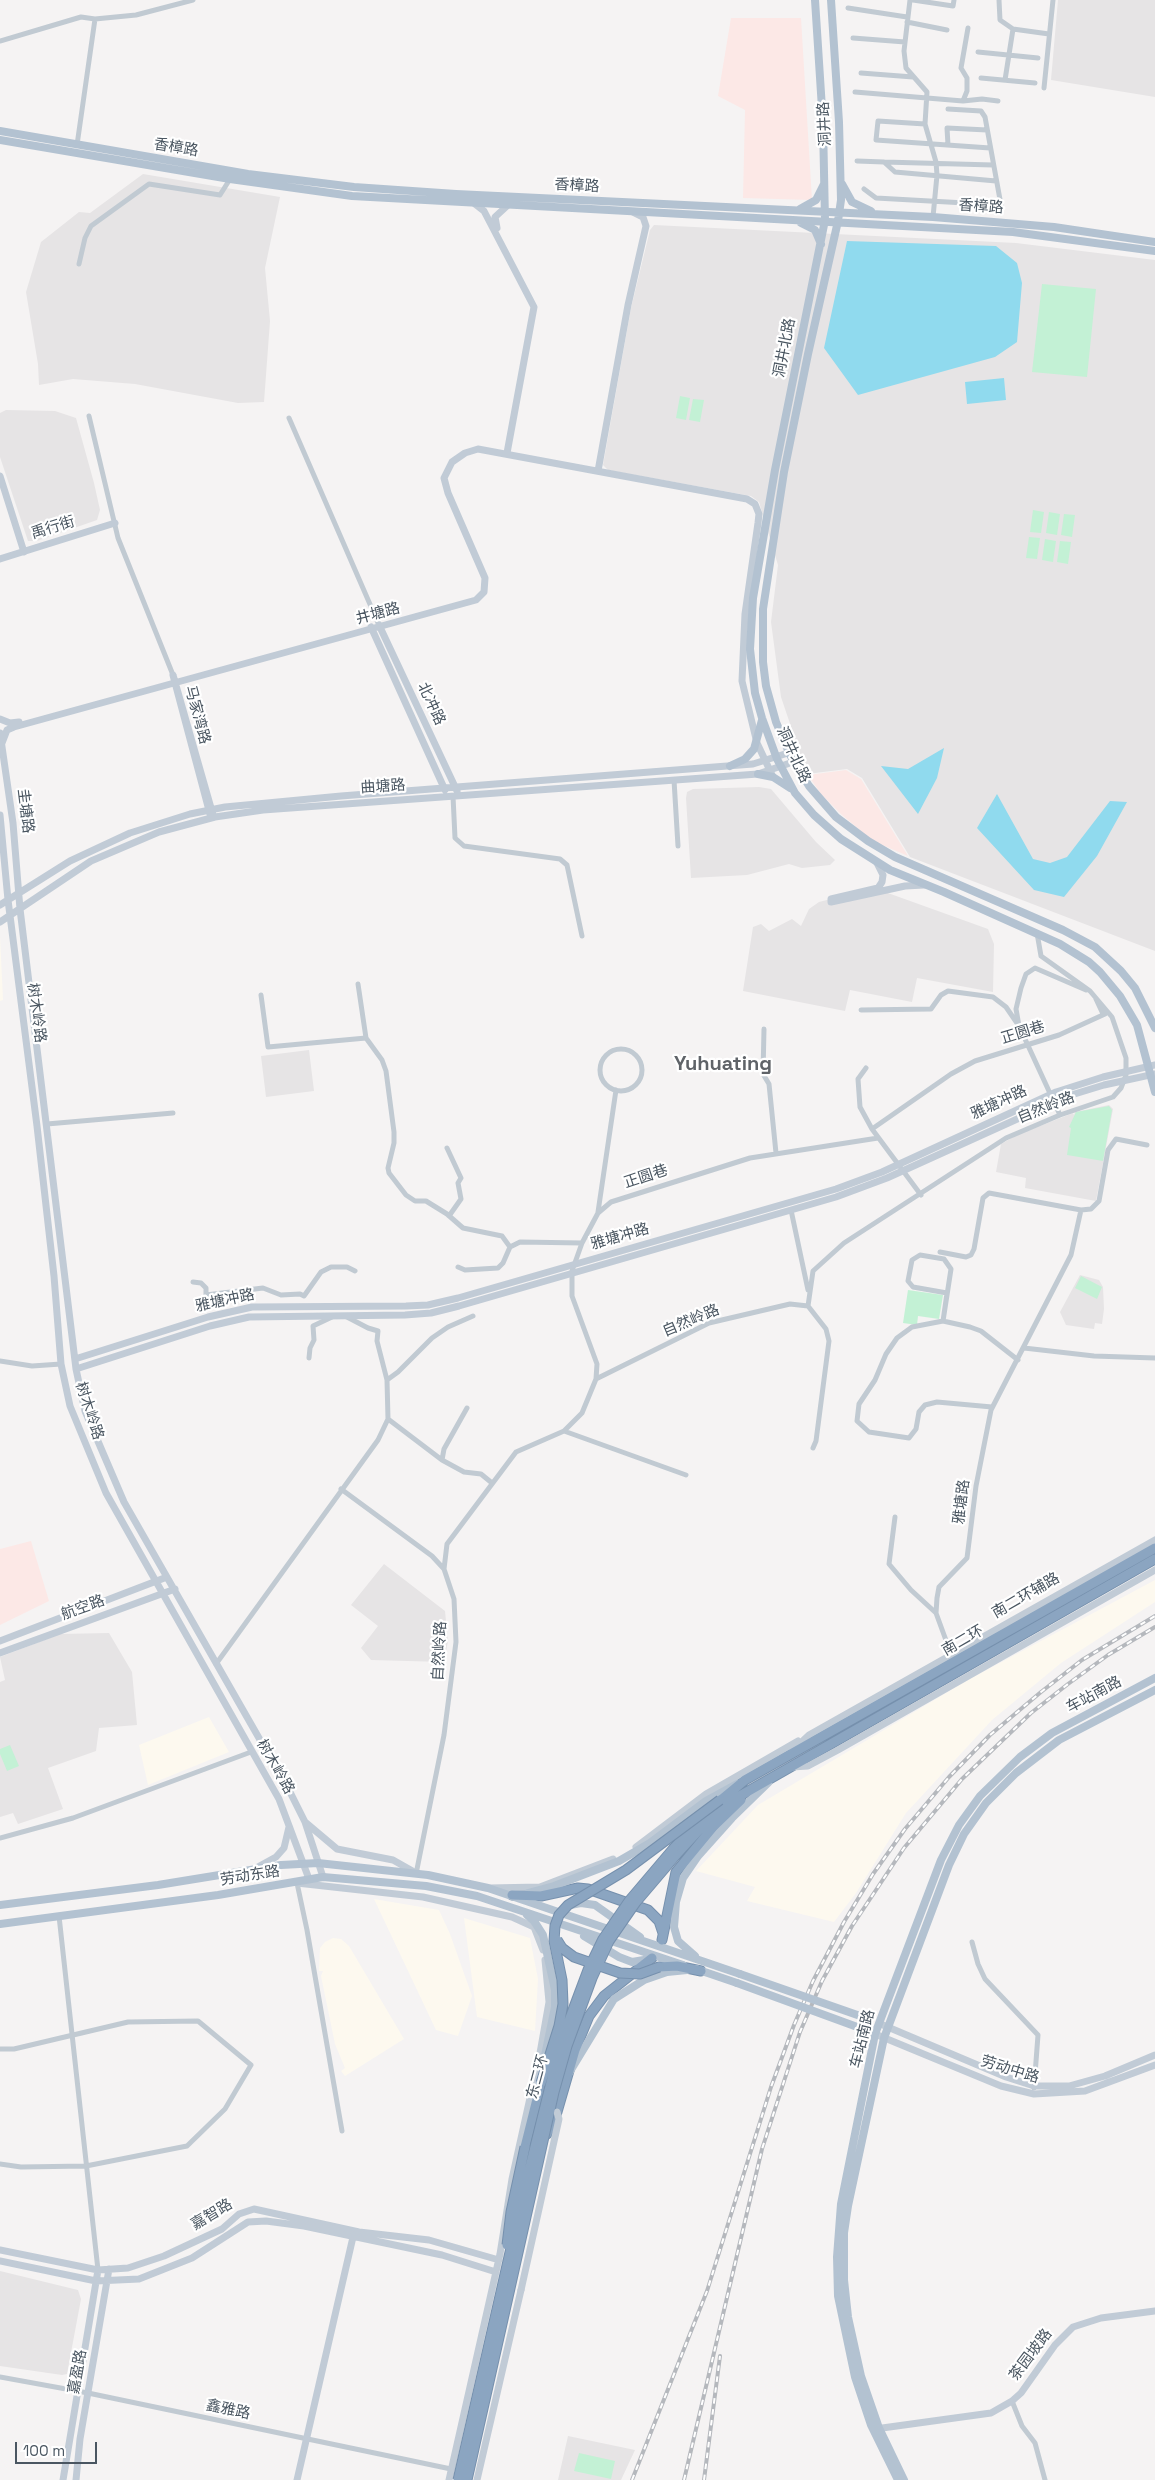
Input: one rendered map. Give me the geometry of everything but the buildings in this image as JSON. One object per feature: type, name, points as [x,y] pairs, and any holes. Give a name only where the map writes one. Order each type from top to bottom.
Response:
[{"type":"highway","name":"南二环","points":[[785,1757],[1155,1548]]},
{"type":"highway","name":"南二环","points":[[792,1767],[1155,1559]]},
{"type":"highway","name":"东二环","points":[[458,2480],[550,2079],[591,1963],[611,1925],[629,1900],[690,1830],[720,1800],[746,1780],[785,1757]]},
{"type":"highway","name":"东二环","points":[[468,2480],[554,2092],[567,2046],[592,1978],[610,1940],[636,1902],[698,1831],[724,1806],[792,1767]]},
{"type":"highway","points":[[512,1896],[541,1896],[578,1888],[605,1894],[648,1910],[655,1915],[662,1928],[662,1940],[672,1883],[679,1867],[714,1826],[754,1788]]},
{"type":"highway","points":[[503,2280],[510,2212],[540,2083],[559,2026],[563,2004],[562,1980],[554,1932],[556,1921],[568,1906],[630,1866],[720,1800]]},
{"type":"highway","points":[[554,1932],[558,1944],[567,1953],[599,1966],[631,1974],[659,1967],[677,1966],[701,1971]]},
{"type":"highway","points":[[545,2138],[557,2112],[570,2064],[589,2016],[604,1996],[652,1958]]},
{"type":"main road","name":"洞井路","points":[[816,0],[820,45],[826,212],[821,246]]},
{"type":"main road","name":"洞井路","points":[[831,0],[841,179],[840,213],[833,247]]},
{"type":"main road","name":"香樟路","points":[[0,131],[292,180],[372,189],[933,217],[1054,227],[1155,242]]},
{"type":"main road","name":"香樟路","points":[[0,140],[230,180],[352,196],[508,206],[1013,232],[1155,251]]},
{"type":"main road","points":[[841,179],[852,202],[862,208],[882,215]]},
{"type":"main road","points":[[790,210],[811,204],[819,195],[825,180]]},
{"type":"main road","points":[[786,220],[815,230],[821,246]]},
{"type":"main road","points":[[833,247],[842,231],[858,223]]},
{"type":"main road","name":"洞井北路","points":[[821,246],[775,470],[753,598],[750,649],[755,693],[776,757],[796,793],[825,826],[877,862],[1037,933],[1089,962],[1109,982],[1131,1011],[1152,1066],[1155,1091]]},
{"type":"main road","name":"洞井北路","points":[[833,247],[808,354],[786,463],[763,609],[761,641],[763,662],[774,714],[788,753],[808,786],[836,817],[881,850],[1063,930],[1095,947],[1121,971],[1135,988],[1155,1028]]},
{"type":"main road","points":[[730,766],[745,759],[757,743],[762,718]]},
{"type":"main road","points":[[758,774],[772,774],[796,793]]},
{"type":"main road","name":"车站南路","points":[[898,2480],[855,2377],[842,2318],[837,2257],[841,2204],[875,2034],[940,1860],[959,1825],[980,1796],[1020,1756],[1052,1733],[1155,1678]]},
{"type":"main road","name":"车站南路","points":[[904,2480],[876,2428],[861,2376],[848,2317],[843,2256],[848,2206],[884,2038],[949,1865],[964,1834],[986,1803],[1016,1773],[1059,1740],[1155,1690]]},
{"type":"main road","points":[[701,1960],[678,1940],[674,1926],[679,1889],[687,1870],[744,1805],[777,1776]]},
{"type":"main road","points":[[512,1896],[554,1886],[635,1853],[706,1801],[746,1780]]},
{"type":"main road","name":"劳动东路","points":[[0,1905],[318,1863],[416,1874],[488,1888],[647,1943]]},
{"type":"main road","name":"劳动东路","points":[[0,1924],[297,1883],[322,1877],[426,1886],[451,1890],[503,1904]]},
{"type":"main road","points":[[568,1906],[581,1903],[595,1906],[647,1943]]},
{"type":"main road","points":[[503,1904],[569,1927],[619,1957],[632,1962],[652,1958]]},
{"type":"main road","points":[[503,1904],[531,1918],[543,1935],[555,1990],[555,2007],[540,2083]]},
{"type":"main road","name":"劳动中路","points":[[569,1927],[737,1983],[875,2034]]},
{"type":"main road","name":"劳动中路","points":[[647,1943],[701,1960],[880,2024]]},
{"type":"main road","points":[[569,2073],[614,1999],[644,1980],[675,1971],[701,1971]]},
{"type":"street","points":[[0,41],[80,17],[95,19],[136,15],[193,0]]},
{"type":"street","points":[[933,217],[937,176],[936,162],[925,124],[927,92],[906,68],[905,42],[907,20],[912,0],[953,6],[954,0]]},
{"type":"street","points":[[999,0],[1000,20],[1013,29],[1050,34]]},
{"type":"street","points":[[1044,88],[1053,0]]},
{"type":"street","points":[[848,8],[947,30]]},
{"type":"street","points":[[78,145],[95,19]]},
{"type":"street","points":[[963,101],[967,91],[967,78],[961,68],[968,28]]},
{"type":"street","points":[[1005,80],[1013,29]]},
{"type":"street","points":[[853,38],[905,42]]},
{"type":"street","points":[[978,52],[1038,58]]},
{"type":"street","points":[[861,73],[913,77]]},
{"type":"street","points":[[981,78],[1035,83]]},
{"type":"street","points":[[855,92],[927,99],[963,101],[982,99],[998,101]]},
{"type":"street","points":[[864,189],[876,198],[1001,205],[985,117],[980,111],[948,109]]},
{"type":"street","points":[[925,124],[878,121],[876,140],[990,148]]},
{"type":"street","points":[[948,145],[946,128],[987,130]]},
{"type":"street","points":[[857,161],[993,165]]},
{"type":"street","points":[[884,162],[896,172],[996,181]]},
{"type":"street","points":[[80,264],[85,238],[91,226],[149,184],[220,195],[230,180]]},
{"type":"street","points":[[475,204],[484,211],[534,307],[509,452]]},
{"type":"street","points":[[508,206],[498,213],[494,224],[537,307],[509,452]]},
{"type":"street","points":[[598,469],[628,305],[646,226],[643,217],[633,212]]},
{"type":"street","points":[[89,416],[118,538],[174,679]]},
{"type":"street","points":[[289,418],[379,626]]},
{"type":"street","name":"井塘路","points":[[0,718],[6,722],[14,723],[379,626],[469,600],[479,595],[482,579],[445,494],[441,479],[442,472],[450,460],[470,448],[487,446],[747,499],[755,504],[758,523],[744,614],[741,662],[746,702],[757,743]]},
{"type":"street","points":[[0,476],[23,550]]},
{"type":"street","name":"禹行街","points":[[0,558],[114,521]]},
{"type":"street","name":"北冲路","points":[[371,628],[444,788],[453,796],[455,787],[379,626]]},
{"type":"street","name":"井塘路","points":[[2,743],[7,730],[14,727],[174,679]]},
{"type":"street","name":"马家湾路","points":[[174,679],[211,814]]},
{"type":"street","name":"圭塘路","points":[[0,733],[13,823],[19,894]]},
{"type":"street","points":[[757,743],[772,774],[781,767],[793,762]]},
{"type":"street","name":"曲塘路","points":[[0,906],[70,861],[130,833],[265,802],[730,766],[766,762],[788,753]]},
{"type":"street","name":"曲塘路","points":[[0,922],[10,917],[76,870],[103,855],[159,832],[211,814],[758,774]]},
{"type":"street","points":[[674,780],[678,846]]},
{"type":"street","points":[[453,796],[455,838],[464,846],[560,859],[567,865],[582,936]]},
{"type":"street","name":"圭塘路","points":[[0,815],[8,900]]},
{"type":"street","points":[[877,862],[883,875],[878,888],[831,899],[831,902],[904,886],[931,886]]},
{"type":"street","name":"树木岭路","points":[[19,894],[76,1368],[85,1411],[114,1482],[305,1822],[322,1877]]},
{"type":"street","name":"树木岭路","points":[[8,900],[38,1135],[61,1364],[70,1406],[97,1473],[155,1582],[279,1799],[305,1864],[309,1879]]},
{"type":"street","name":"自然岭路","points":[[416,1874],[444,1735],[456,1642],[454,1599],[444,1569],[447,1544],[516,1452],[564,1431],[582,1412],[596,1379],[709,1323],[790,1304],[808,1306],[813,1271],[844,1243],[921,1195],[1006,1138],[1060,1115],[1113,1097],[1121,1088],[1126,1071],[1126,1058],[1120,1036],[1090,991],[1041,956],[1037,933]]},
{"type":"street","points":[[1019,1026],[1016,1009],[1021,988],[1026,974],[1035,968],[1088,991],[1106,1013]]},
{"type":"street","points":[[358,984],[366,1038],[382,1060],[386,1071],[394,1132],[394,1143],[388,1168],[390,1173],[406,1195],[415,1201],[426,1201],[464,1228],[502,1236],[510,1247]]},
{"type":"street","points":[[861,1010],[931,1009],[942,995],[948,991],[993,997],[1006,1007],[1019,1026],[1060,1115]]},
{"type":"street","points":[[262,995],[268,1047],[366,1038]]},
{"type":"street","name":"正圆巷","points":[[872,1129],[951,1074],[975,1060],[1059,1035],[1106,1013]]},
{"type":"street","points":[[764,1029],[763,1074],[769,1084],[776,1153]]},
{"type":"street","points":[[616,1049],[629,1050],[638,1057],[643,1069],[640,1081],[631,1089],[616,1090],[608,1087],[600,1077],[600,1065],[606,1054],[616,1049]]},
{"type":"street","name":"雅塘冲路","points":[[75,1359],[226,1312],[252,1307],[428,1305],[458,1298],[836,1189],[900,1168],[1051,1095],[1103,1076],[1152,1066]]},
{"type":"street","points":[[866,1068],[858,1079],[860,1107],[878,1138],[921,1195]]},
{"type":"street","name":"雅塘冲路","points":[[76,1368],[230,1320],[275,1315],[341,1316],[431,1313],[836,1197],[1054,1102],[1104,1085],[1153,1075]]},
{"type":"street","points":[[598,1213],[616,1090]]},
{"type":"street","points":[[47,1124],[173,1113]]},
{"type":"street","name":"正圆巷","points":[[596,1379],[597,1364],[572,1296],[572,1274],[582,1243],[598,1213],[611,1202],[750,1158],[878,1138]]},
{"type":"street","points":[[940,1252],[966,1257],[971,1255],[974,1249],[983,1198],[989,1193],[1081,1210],[1091,1209],[1099,1201],[1108,1150],[1116,1139],[1147,1145]]},
{"type":"street","points":[[447,1148],[461,1178],[458,1182],[461,1198],[449,1216]]},
{"type":"street","points":[[791,1210],[809,1291]]},
{"type":"street","name":"雅塘路","points":[[951,1654],[936,1613],[939,1587],[967,1558],[976,1486],[992,1408],[1071,1255],[1081,1210]]},
{"type":"street","points":[[458,1267],[466,1270],[498,1268],[503,1263],[510,1247],[520,1242],[582,1243]]},
{"type":"street","points":[[943,1321],[951,1269],[944,1260],[920,1255],[912,1260],[908,1281],[913,1287],[947,1293]]},
{"type":"street","points":[[193,1282],[201,1283],[206,1288],[206,1295],[263,1288],[281,1295],[300,1294],[304,1296],[322,1272],[331,1267],[347,1267],[355,1271]]},
{"type":"street","points":[[808,1306],[826,1329],[829,1341],[816,1441],[813,1448]]},
{"type":"street","points":[[216,1664],[297,1555],[378,1440],[388,1419],[387,1380],[377,1341],[378,1331],[341,1316],[313,1326],[314,1340],[309,1358]]},
{"type":"street","points":[[387,1380],[398,1372],[432,1338],[448,1327],[473,1316]]},
{"type":"street","points":[[992,1408],[937,1402],[925,1405],[919,1412],[916,1429],[909,1438],[868,1432],[857,1421],[859,1404],[875,1380],[886,1354],[897,1338],[912,1327],[943,1321],[981,1331],[1018,1360]]},
{"type":"street","points":[[1024,1348],[1094,1356],[1155,1358]]},
{"type":"street","points":[[0,1361],[32,1366],[61,1364]]},
{"type":"street","points":[[442,1460],[444,1449],[467,1408]]},
{"type":"street","points":[[388,1419],[442,1460],[464,1472],[480,1474],[492,1483]]},
{"type":"street","points":[[564,1431],[686,1475]]},
{"type":"street","points":[[342,1489],[432,1556],[444,1569]]},
{"type":"street","points":[[895,1517],[889,1564],[911,1590],[936,1613]]},
{"type":"street","name":"南二环辅路","points":[[785,1757],[809,1735],[1155,1540]]},
{"type":"street","points":[[792,1767],[808,1766],[838,1750],[1155,1570]]},
{"type":"street","name":"航空路","points":[[0,1640],[168,1577]]},
{"type":"street","name":"航空路","points":[[0,1653],[175,1589]]},
{"type":"street","points":[[488,1888],[540,1887],[620,1857],[643,1843],[706,1794],[809,1735]]},
{"type":"street","points":[[0,1838],[73,1818],[251,1752]]},
{"type":"street","points":[[254,1870],[276,1857],[284,1848],[289,1822]]},
{"type":"street","points":[[305,1822],[337,1849],[393,1860],[416,1874]]},
{"type":"street","points":[[342,2132],[297,1883],[396,1893],[455,1903],[512,1917],[534,1927]]},
{"type":"street","points":[[449,2480],[499,2260],[508,2203],[531,2099],[549,2002],[545,1961],[541,1942],[534,1927],[503,1904]]},
{"type":"street","points":[[59,1916],[98,2270]]},
{"type":"street","points":[[972,1942],[978,1964],[985,1979],[1038,2035],[1034,2094]]},
{"type":"street","points":[[0,2049],[14,2049],[128,2022],[198,2021],[252,2065],[225,2109],[187,2146],[86,2166],[21,2168],[0,2164]]},
{"type":"street","name":"劳动中路","points":[[880,2024],[1006,2077],[1034,2086],[1069,2086],[1105,2076],[1155,2055]]},
{"type":"street","name":"劳动中路","points":[[875,2034],[1001,2086],[1034,2094],[1084,2090],[1155,2065]]},
{"type":"street","points":[[476,2480],[557,2125],[557,2112]]},
{"type":"street","name":"嘉智路","points":[[0,2250],[98,2270],[128,2268],[164,2256],[222,2229],[239,2214],[254,2209],[359,2232],[428,2240],[499,2260]]},
{"type":"street","name":"嘉智路","points":[[0,2261],[96,2281],[139,2278],[192,2258],[248,2222],[266,2220],[442,2255],[496,2272]]},
{"type":"street","points":[[297,2480],[353,2237]]},
{"type":"street","name":"嘉盈路","points":[[76,2480],[80,2439],[109,2269]]},
{"type":"street","name":"嘉盈路","points":[[63,2480],[98,2270]]},
{"type":"street","name":"茶园坡路","points":[[876,2428],[991,2413],[1012,2402],[1028,2385],[1064,2334],[1073,2327],[1101,2318],[1155,2311]]},
{"type":"street","name":"鑫雅路","points":[[0,2377],[88,2393],[451,2469]]},
{"type":"street","points":[[1012,2402],[1022,2426],[1035,2443],[1045,2480]]},
{"type":"shaded area","points":[[1058,0],[1155,0],[1155,97],[1051,80]]},
{"type":"shaded area","points":[[731,18],[801,18],[812,200],[743,198],[745,110],[718,96]]},
{"type":"shaded area","points":[[143,174],[280,197],[265,268],[270,321],[264,402],[238,403],[135,384],[73,379],[39,385],[38,364],[26,292],[41,242],[79,212],[90,213]]},
{"type":"shaded area","points":[[654,225],[1016,243],[1155,260],[1155,951],[910,857],[862,778],[847,769],[807,774],[781,697],[771,622],[778,565],[759,502],[751,496],[608,470],[603,465],[631,308],[650,230]]},
{"type":"shaded area","points":[[6,410],[55,411],[76,418],[100,510],[97,520],[37,541],[28,541],[0,457],[0,413]]},
{"type":"shaded area","points":[[846,770],[861,779],[908,856],[873,841],[821,794],[808,775]]},
{"type":"shaded area","points":[[759,787],[771,789],[816,842],[835,860],[830,865],[802,868],[789,864],[747,875],[691,878],[687,792],[693,789]]},
{"type":"shaded area","points":[[874,888],[988,929],[994,944],[993,992],[917,978],[912,1002],[850,990],[845,1011],[743,991],[753,927],[761,924],[769,931],[792,919],[801,926],[809,909],[819,902]]},
{"type":"shaded area","points":[[0,936],[3,1000],[0,1001]]},
{"type":"shaded area","points":[[309,1050],[314,1091],[266,1097],[261,1056]]},
{"type":"shaded area","points":[[1109,1105],[1113,1109],[1096,1201],[1025,1188],[1026,1178],[996,1172],[1001,1144],[1017,1135],[1073,1113],[1074,1115],[1075,1112]]},
{"type":"shaded area","points":[[1080,1275],[1099,1280],[1103,1287],[1104,1309],[1102,1324],[1095,1323],[1094,1329],[1066,1325],[1060,1312]]},
{"type":"shaded area","points":[[31,1541],[49,1601],[0,1625],[0,1549]]},
{"type":"shaded area","points":[[384,1564],[445,1611],[448,1641],[444,1662],[371,1660],[361,1648],[378,1626],[351,1605]]},
{"type":"shaded area","points":[[1155,1580],[1155,1602],[1061,1663],[992,1720],[906,1813],[856,1893],[834,1922],[747,1901],[755,1887],[696,1871],[758,1805],[968,1680]]},
{"type":"shaded area","points":[[109,1633],[132,1672],[137,1725],[99,1728],[96,1751],[48,1768],[63,1809],[18,1824],[13,1813],[0,1817],[0,1682],[5,1680],[0,1657],[60,1634]]},
{"type":"shaded area","points":[[209,1717],[229,1752],[148,1785],[139,1745]]},
{"type":"shaded area","points":[[374,1899],[439,1910],[450,1934],[472,1996],[458,2036],[436,2030]]},
{"type":"shaded area","points":[[464,1918],[530,1938],[538,1979],[535,2031],[477,2017]]},
{"type":"shaded area","points":[[333,1938],[341,1939],[349,1946],[404,2039],[345,2076],[341,2071],[345,2068],[335,2044],[321,1976],[323,1971],[319,1971],[320,1948],[325,1942]]},
{"type":"shaded area","points":[[0,2271],[78,2290],[81,2299],[67,2374],[62,2375],[0,2366]]},
{"type":"shaded area","points":[[568,2436],[635,2450],[621,2480],[558,2480]]},
{"type":"green space","points":[[1042,284],[1096,289],[1087,377],[1032,372]]},
{"type":"green space","points":[[680,396],[690,398],[686,420],[676,418]]},
{"type":"green space","points":[[693,399],[704,400],[700,422],[689,420]]},
{"type":"green space","points":[[1033,510],[1044,512],[1041,533],[1030,532]]},
{"type":"green space","points":[[1049,512],[1060,514],[1057,535],[1046,533]]},
{"type":"green space","points":[[1064,514],[1075,515],[1072,537],[1061,535]]},
{"type":"green space","points":[[1029,537],[1040,538],[1037,559],[1026,558]]},
{"type":"green space","points":[[1045,539],[1056,541],[1053,562],[1042,560]]},
{"type":"green space","points":[[1060,541],[1071,542],[1068,564],[1057,562]]},
{"type":"green space","points":[[1109,1106],[1112,1110],[1103,1161],[1067,1155],[1071,1128],[1069,1127],[1076,1112]]},
{"type":"green space","points":[[1081,1276],[1102,1287],[1097,1299],[1075,1288]]},
{"type":"green space","points":[[908,1290],[943,1295],[939,1319],[918,1316],[917,1325],[903,1323]]},
{"type":"green space","points":[[10,1745],[19,1766],[7,1771],[0,1754],[0,1749]]},
{"type":"green space","points":[[579,2453],[615,2461],[611,2479],[574,2471]]},
{"type":"water","points":[[847,241],[996,246],[1017,263],[1022,283],[1017,342],[995,357],[858,395],[824,348]]},
{"type":"water","points":[[1004,378],[1006,400],[967,404],[965,382]]},
{"type":"water","points":[[944,748],[937,778],[918,814],[881,766],[908,769]]},
{"type":"water","points":[[997,794],[1033,859],[1050,863],[1067,857],[1110,801],[1127,802],[1097,856],[1064,897],[1034,890],[977,828]]},
{"type":"railway","points":[[632,2480],[707,2291],[771,2087],[794,2025],[813,1981],[844,1922],[873,1874],[905,1829],[949,1777],[990,1735],[1082,1660],[1155,1616]]},
{"type":"railway","points":[[684,2480],[762,2149],[800,2032],[822,1981],[852,1926],[904,1848],[962,1779],[1031,1713],[1108,1655],[1155,1627]]},
{"type":"railway","points":[[704,2480],[720,2356]]},
{"type":"district","name":"Yuhuating","points":[[723,1065]]}]
